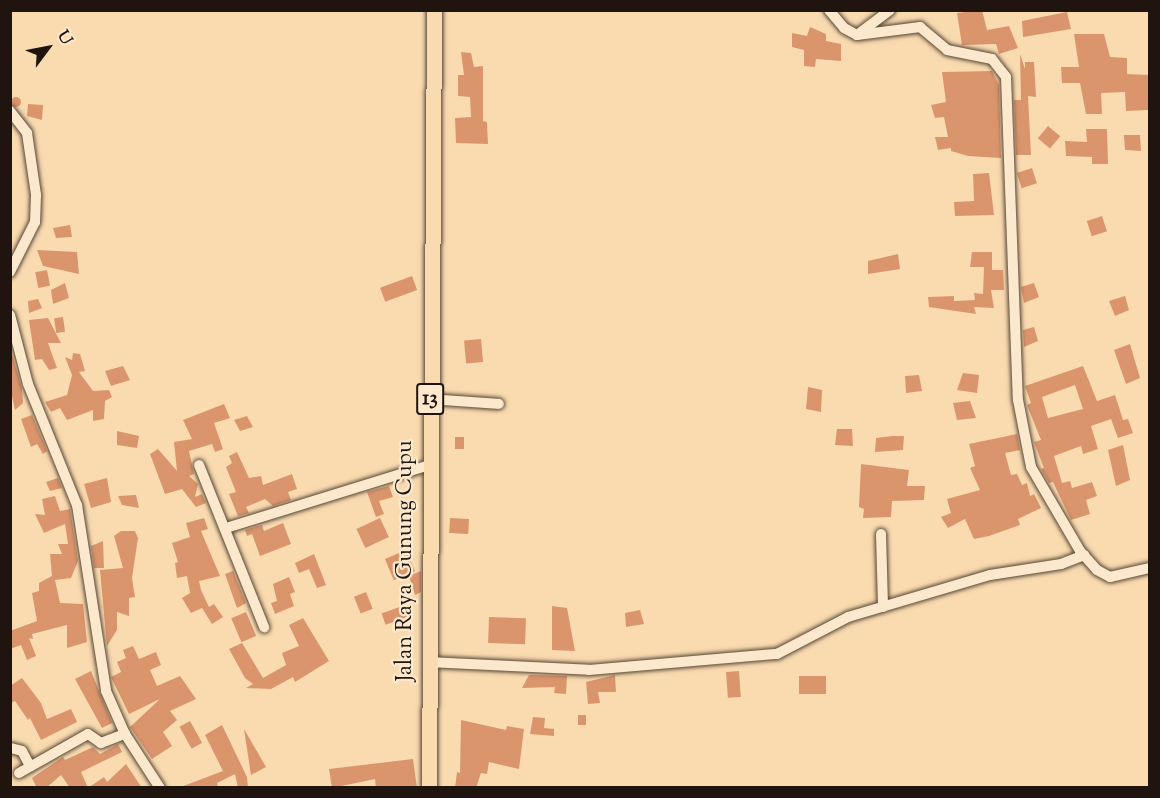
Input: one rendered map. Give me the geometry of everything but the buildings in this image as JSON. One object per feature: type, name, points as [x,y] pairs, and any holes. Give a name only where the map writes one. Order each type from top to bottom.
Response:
[{"type":"highway","name":"Jalan Raya Gunung Cupu","points":[[429,788],[428,662],[434,10]]},
{"type":"street","points":[[829,10],[844,28],[857,35],[920,27],[947,50],[992,59],[1006,76],[1018,400],[1031,467],[1084,555],[1110,577],[1149,568]]},
{"type":"street","points":[[857,35],[890,10]]},
{"type":"street","points":[[10,111],[27,133],[36,195],[35,222],[10,272]]},
{"type":"street","points":[[10,315],[28,384],[77,505],[103,677],[125,734],[160,788]]},
{"type":"street","points":[[430,399],[499,404]]},
{"type":"street","points":[[199,465],[264,627]]},
{"type":"street","points":[[226,528],[430,465]]},
{"type":"street","points":[[881,534],[884,607]]},
{"type":"street","points":[[428,662],[589,670],[777,654],[833,623],[990,575],[1061,564],[1084,555]]},
{"type":"street","points":[[19,773],[88,734],[101,743],[125,734]]},
{"type":"street","points":[[11,748],[22,751],[30,766]]}]
